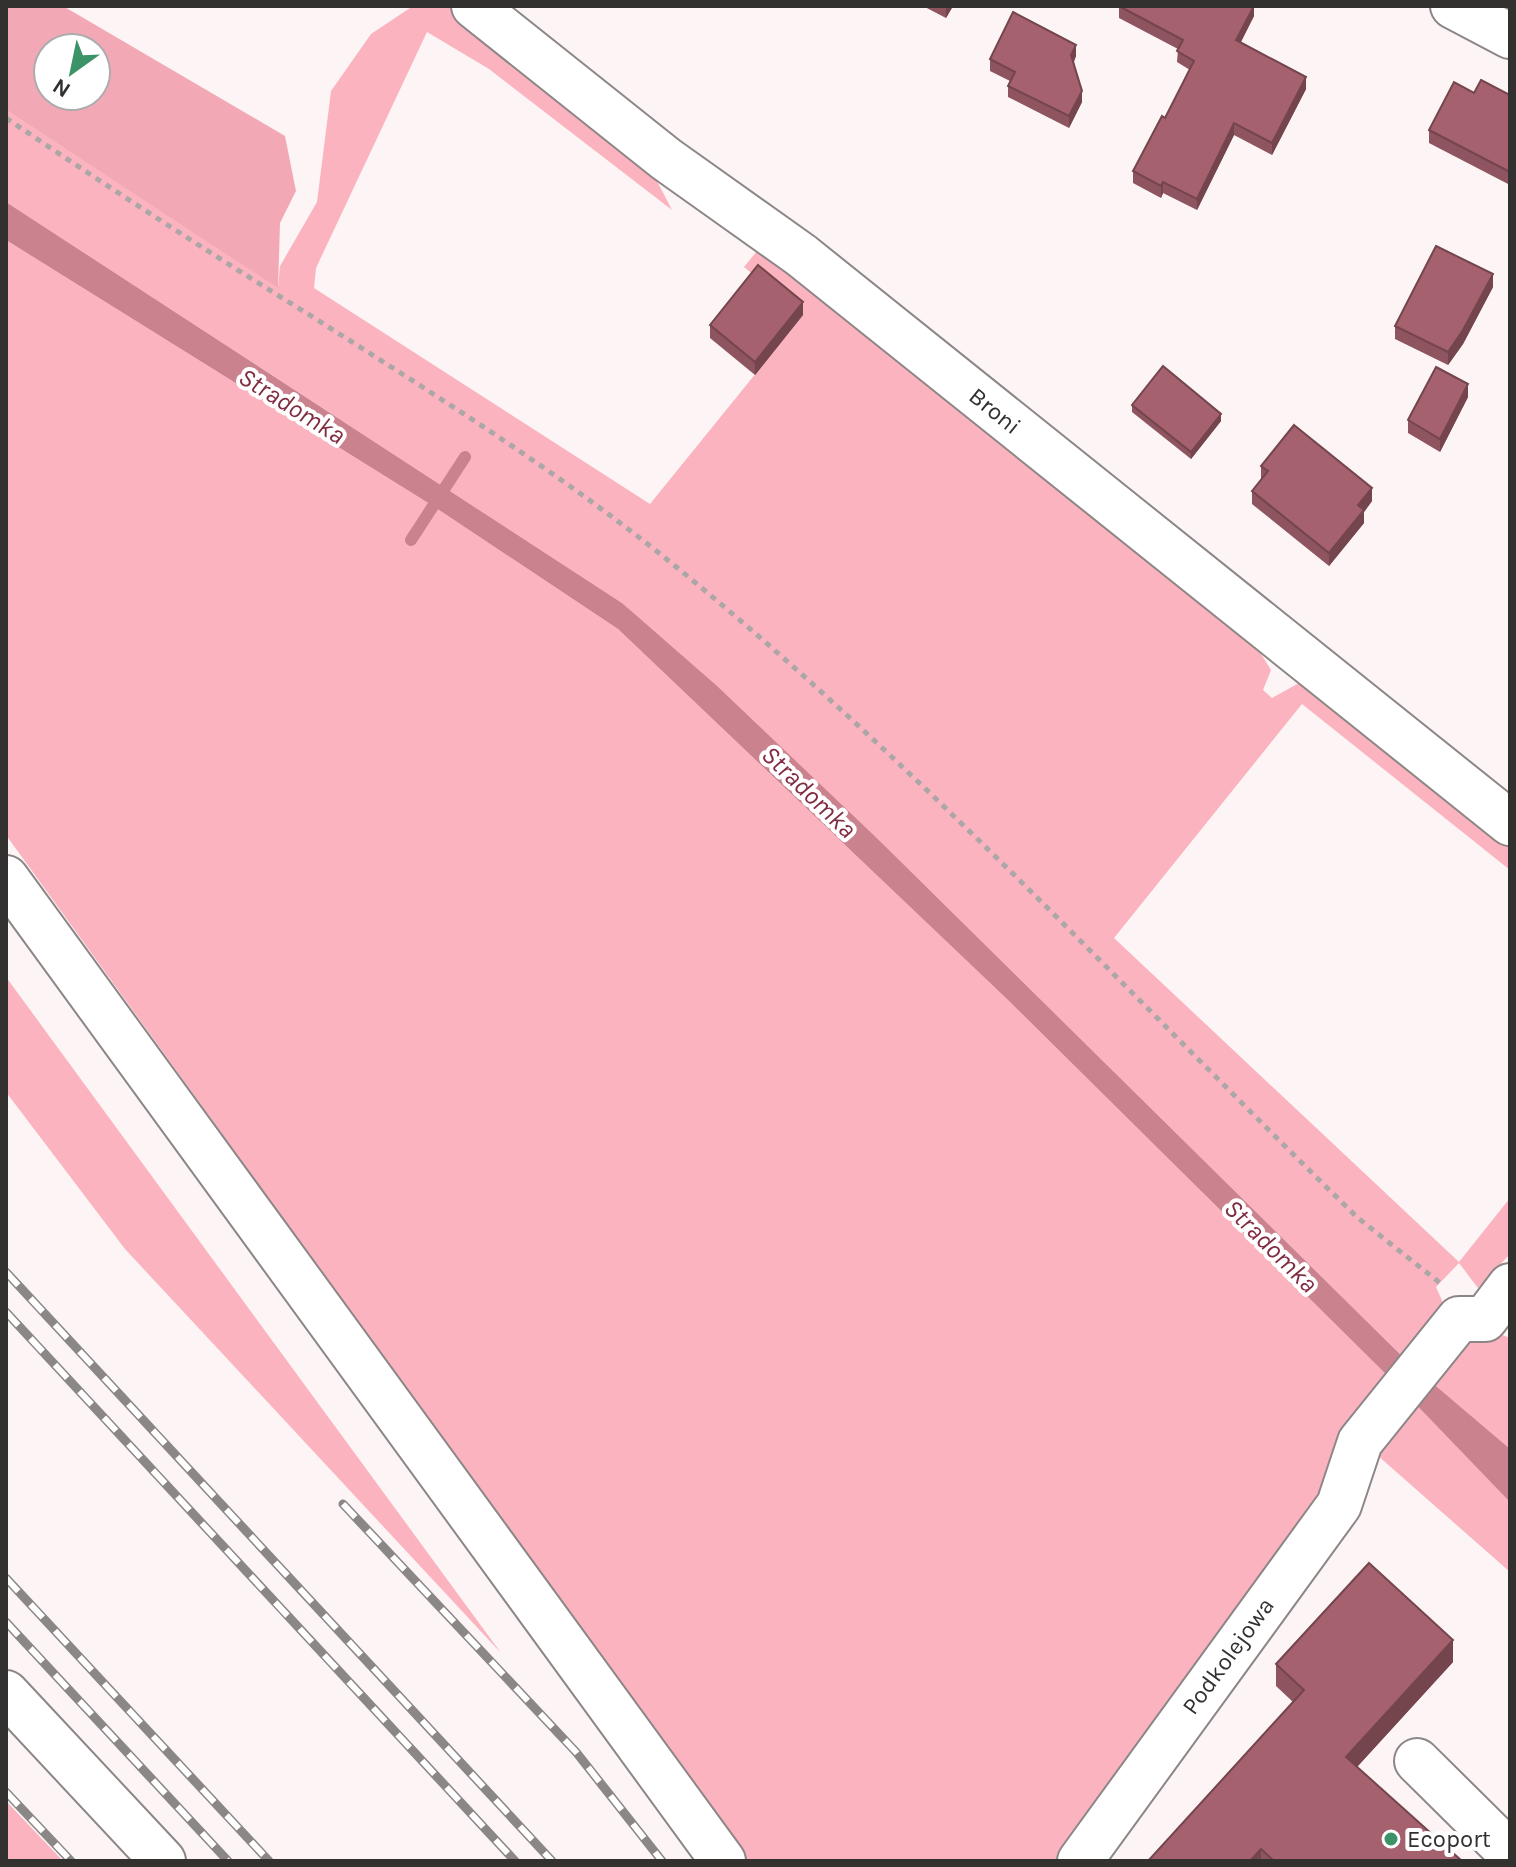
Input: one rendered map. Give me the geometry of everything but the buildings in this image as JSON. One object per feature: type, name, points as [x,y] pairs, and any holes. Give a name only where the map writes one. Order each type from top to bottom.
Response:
[{"type":"street","name":"Broni","points":[[474,6],[666,159],[801,255],[1510,823]]},
{"type":"street","points":[[1453,6],[1510,36]]},
{"type":"street","points":[[6,878],[723,1861]]},
{"type":"street","name":"Podkolejowa","points":[[1080,1861],[1339,1505],[1360,1442],[1484,1308]]},
{"type":"street","points":[[6,1693],[163,1861]]},
{"type":"street","points":[[1417,1761],[1510,1853]]},
{"type":"path","points":[[6,118],[111,189],[438,395],[530,457],[662,556],[863,728],[1358,1218],[1484,1308]]},
{"type":"shaded area","points":[[6,6],[63,6],[107,32],[32,32],[32,112],[112,112],[112,35],[285,136],[296,191],[280,223],[278,288],[6,110]]},
{"type":"shaded area","points":[[413,6],[454,6],[646,160],[672,210],[489,69],[427,32],[316,268],[314,288],[650,504],[803,315],[744,267],[757,251],[793,264],[1258,649],[1271,670],[1263,690],[1272,698],[1299,683],[1307,689],[1329,690],[1510,841],[1510,870],[1302,704],[1114,938],[1459,1262],[1510,1198],[1510,1254],[1478,1288],[1459,1263],[1436,1287],[1449,1316],[1411,1365],[883,844],[622,603],[6,202],[6,110],[278,287],[280,266],[317,202],[331,91],[371,34]]},
{"type":"shaded area","points":[[6,240],[433,506],[618,629],[1009,1001],[1396,1384],[1336,1497],[1059,1861],[748,1861],[6,835]]},
{"type":"shaded area","points":[[6,977],[501,1653],[125,1249],[6,1092]]},
{"type":"shaded area","points":[[1495,1332],[1510,1338],[1510,1572],[1368,1447],[1456,1334]]},
{"type":"shaded area","points":[[6,1801],[63,1861],[6,1861]]},
{"type":"water","points":[[6,202],[622,603],[717,686],[883,844],[1411,1365],[1510,1449],[1510,1502],[1408,1396],[1009,1001],[618,629],[433,506],[6,240]]},
{"type":"waterway","name":"Stradomka","points":[[411,540],[465,457]]},
{"type":"railway","points":[[6,1272],[552,1861]]},
{"type":"railway","points":[[6,1312],[515,1861]]},
{"type":"railway","points":[[343,1504],[576,1752],[662,1861]]},
{"type":"railway","points":[[6,1578],[269,1861]]},
{"type":"railway","points":[[6,1622],[228,1861]]},
{"type":"railway","points":[[6,1792],[71,1861]]},
{"type":"place","name":"Ecoport","points":[[1391,1839]]}]
